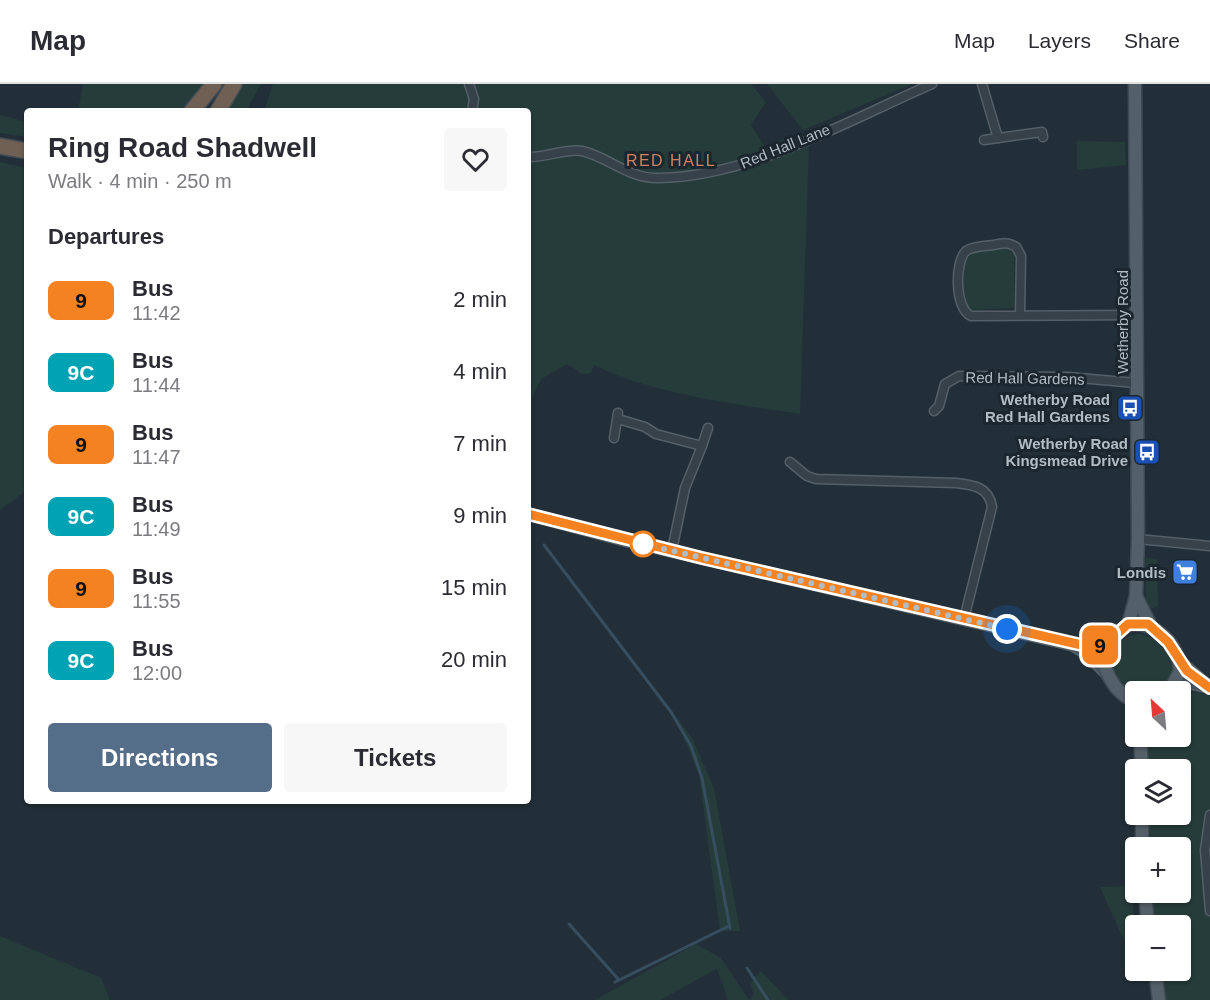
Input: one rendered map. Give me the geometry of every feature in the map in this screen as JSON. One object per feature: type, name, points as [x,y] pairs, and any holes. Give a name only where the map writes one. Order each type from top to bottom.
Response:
[{"type":"highway","points":[[194,108],[214,84]]},
{"type":"highway","points":[[220,108],[234,84]]},
{"type":"highway","points":[[0,146],[24,150]]},
{"type":"main road","name":"Wetherby Road","points":[[1135,84],[1138,538],[1136,596]]},
{"type":"main road","points":[[531,515],[1071,644],[1086,646],[1106,644],[1128,624],[1136,596]]},
{"type":"main road","points":[[1136,596],[1151,626],[1168,642],[1180,662],[1210,688]]},
{"type":"main road","points":[[1128,624],[1139,623],[1151,626]]},
{"type":"main road","points":[[1071,644],[1088,654],[1125,697]]},
{"type":"main road","points":[[1106,644],[1104,662],[1108,675]]},
{"type":"main road","points":[[1175,681],[1180,671],[1180,662]]},
{"type":"main road","points":[[1191,683],[1210,688]]},
{"type":"main road","points":[[1156,981],[1159,1000]]},
{"type":"street","points":[[469,84],[474,99],[472,108]]},
{"type":"street","name":"Red Hall Lane","points":[[531,157],[581,151],[630,174],[656,178],[706,173],[740,165],[932,84]]},
{"type":"street","points":[[982,84],[998,138]]},
{"type":"street","points":[[984,141],[1041,132],[1043,137]]},
{"type":"street","points":[[1020,315],[1020,256],[1016,248],[1003,243],[974,248],[965,253],[960,261],[959,300],[962,310],[971,316],[1137,315]]},
{"type":"street","name":"Red Hall Gardens","points":[[934,411],[939,406],[945,384],[959,376],[1068,377],[1136,383]]},
{"type":"street","points":[[614,438],[618,416],[656,434],[702,446]]},
{"type":"street","points":[[672,550],[685,488],[708,428]]},
{"type":"street","points":[[790,462],[807,476],[816,479],[947,482],[975,485],[987,493],[992,507],[964,619]]},
{"type":"street","points":[[1138,538],[1210,546]]},
{"type":"street","points":[[1210,815],[1205,834],[1205,850],[1210,911]]},
{"type":"green space","points":[[83,84],[206,84],[183,108],[79,108]]},
{"type":"green space","points":[[241,84],[261,84],[248,108],[226,108]]},
{"type":"green space","points":[[273,84],[751,84],[766,102],[751,125],[765,147],[789,137],[795,152],[809,146],[800,414],[668,391],[617,375],[594,365],[591,373],[582,374],[567,364],[541,379],[531,399],[531,108],[265,108]]},
{"type":"green space","points":[[767,84],[912,84],[803,130]]},
{"type":"green space","points":[[0,115],[24,121],[24,137],[0,133]]},
{"type":"green space","points":[[1077,141],[1125,142],[1126,165],[1077,170]]},
{"type":"green space","points":[[0,162],[24,167],[24,492],[0,510]]},
{"type":"green space","points":[[1003,247],[1010,249],[1014,256],[1014,308],[970,310],[963,301],[964,262],[974,252]]},
{"type":"green space","points":[[1145,558],[1157,559],[1158,606],[1149,610],[1146,599]]},
{"type":"green space","points":[[1137,634],[1145,635],[1157,642],[1170,660],[1173,674],[1168,681],[1125,681],[1125,686],[1115,670],[1113,661],[1118,644],[1125,638]]},
{"type":"green space","points":[[1196,692],[1210,695],[1210,815],[1205,834],[1210,911],[1210,1000],[1165,1000],[1162,981],[1191,981],[1191,915],[1153,915],[1153,903],[1191,903],[1191,837],[1150,837],[1149,825],[1191,825],[1191,759],[1148,759],[1148,747],[1191,747],[1191,694]]},
{"type":"green space","points":[[674,714],[692,738],[714,788],[740,931],[720,931],[699,775]]},
{"type":"green space","points":[[1125,886],[1125,903],[1133,903],[1134,915],[1125,915],[1125,943],[1100,887]]},
{"type":"green space","points":[[0,936],[101,978],[110,1000],[0,1000]]},
{"type":"green space","points":[[696,944],[721,958],[749,1000],[728,1000],[717,969],[660,1000],[595,1000]]},
{"type":"green space","points":[[761,971],[788,1000],[749,1000],[754,994],[750,983]]},
{"type":"waterway","points":[[544,545],[671,712],[691,746],[702,778],[730,928]]},
{"type":"waterway","points":[[569,924],[619,980]]},
{"type":"waterway","points":[[615,982],[729,926]]},
{"type":"waterway","points":[[747,968],[768,1000]]},
{"type":"bus line","name":"9","points":[[531,515],[702,558],[1071,644],[1096,646],[1106,644],[1128,624],[1148,624],[1159,631],[1187,671],[1210,688]]},
{"type":"place","name":"Wetherby Road Red Hall Gardens","points":[[1130,408]]},
{"type":"place","name":"Wetherby Road Kingsmead Drive","points":[[1147,452]]},
{"type":"place","name":"Londis","points":[[1185,572]]},
{"type":"district","name":"RED HALL","points":[[671,160]]},
{"type":"route","points":[[643,544],[1007,629]]}]
